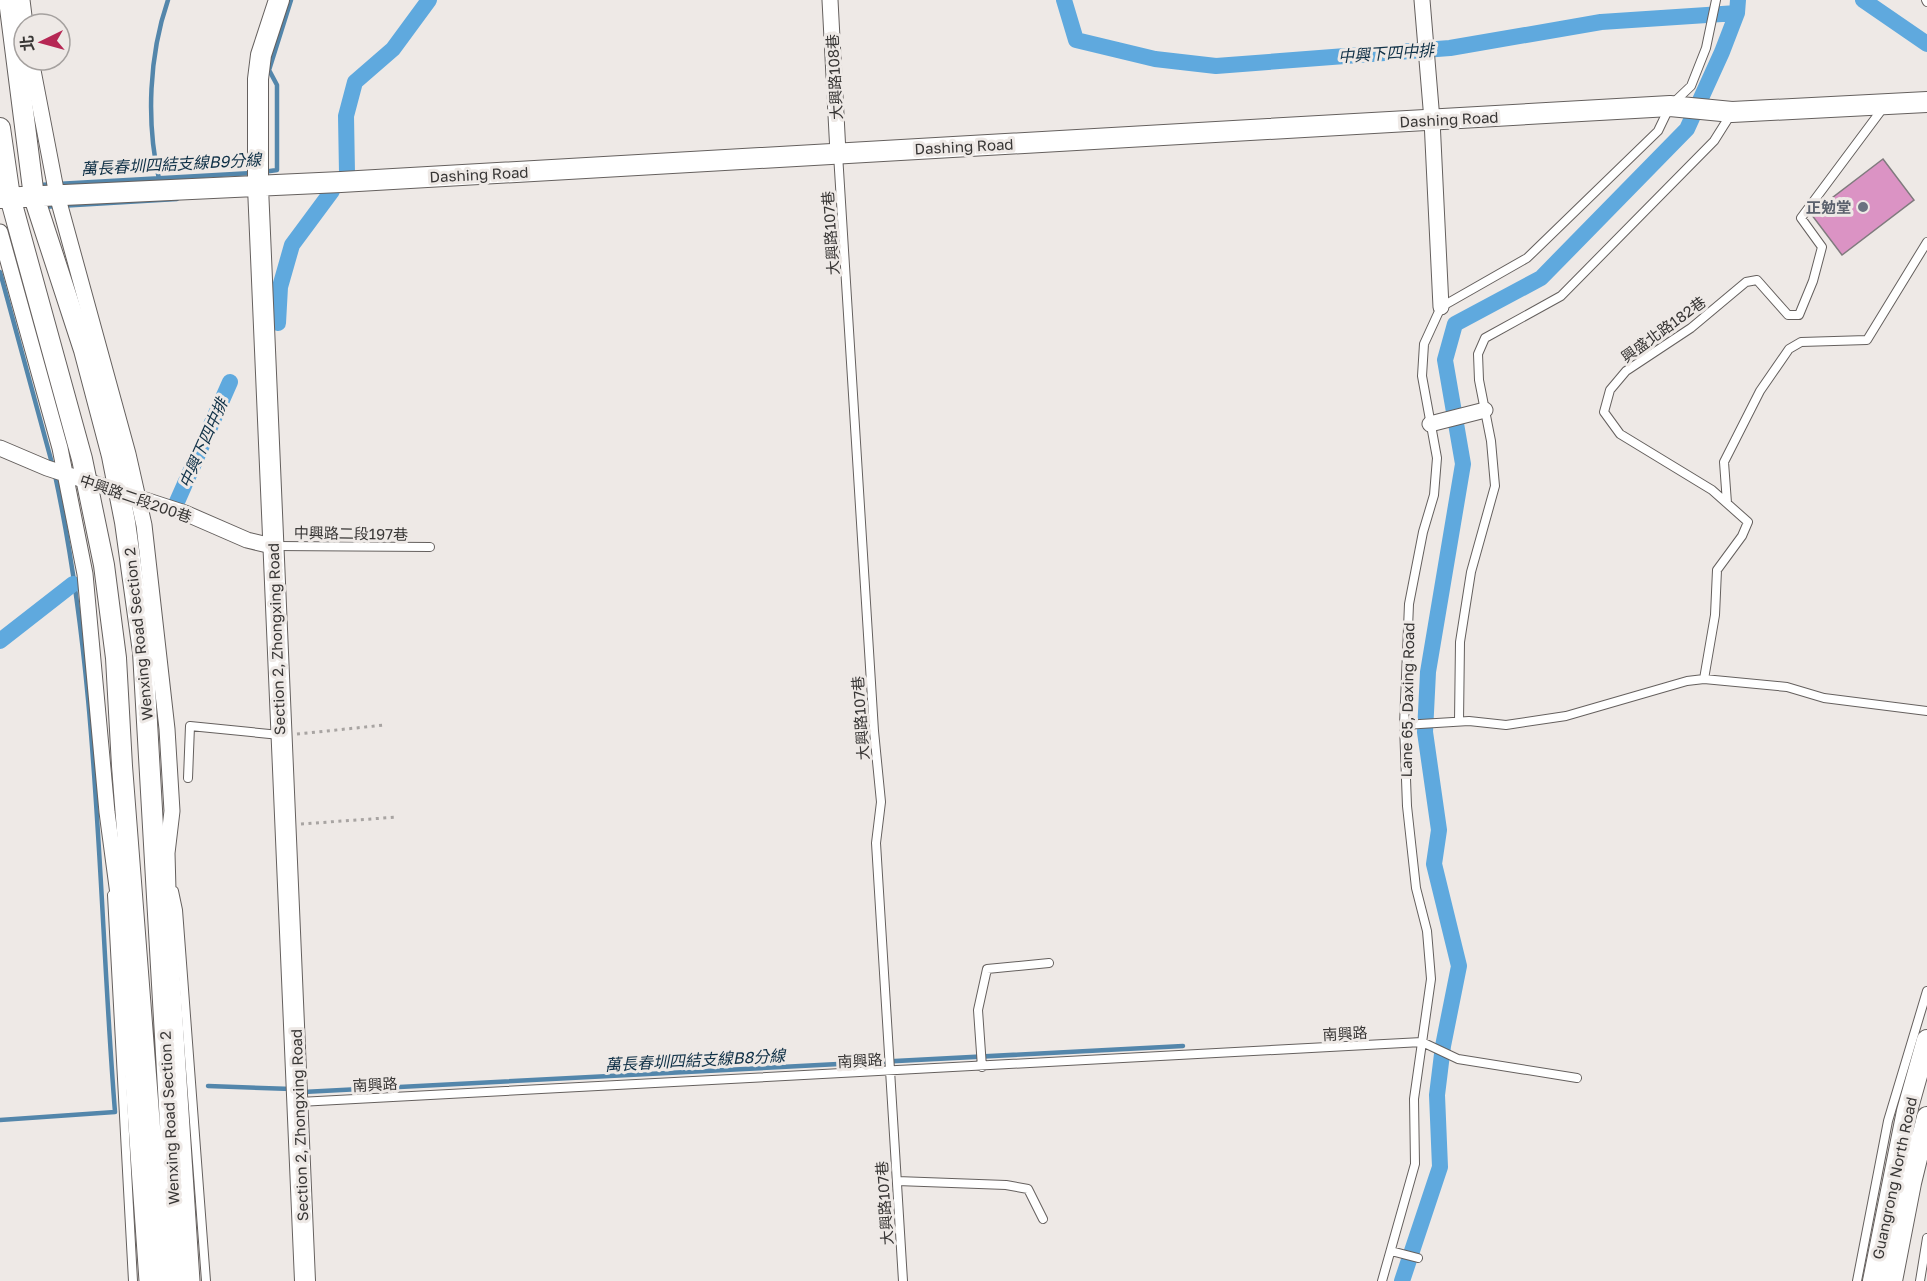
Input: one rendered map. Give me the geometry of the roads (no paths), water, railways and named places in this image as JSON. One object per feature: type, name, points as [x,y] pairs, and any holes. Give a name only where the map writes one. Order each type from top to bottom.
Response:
[{"type":"street","name":"Wenxing Road Section 2","points":[[9,0],[34,197],[84,351],[112,456],[128,495],[152,780],[179,1281]]},
{"type":"street","name":"Section 2, Zhongxing Road","points":[[279,0],[261,55],[258,79],[258,187],[305,1281]]},
{"type":"street","name":"大興路108巷","points":[[830,0],[838,153]]},
{"type":"street","name":"Lane 65, Daxing Road","points":[[1422,0],[1432,120],[1441,307]]},
{"type":"street","name":"Wenxing Road Section 2","points":[[33,72],[57,195],[128,495],[157,629],[167,729],[171,811],[167,854],[192,1281]]},
{"type":"street","name":"Dashing Road","points":[[5,198],[258,187],[1670,106],[1732,112],[1888,102],[1927,102]]},
{"type":"street","name":"Wenxing Road Section 2","points":[[0,128],[5,198],[87,482],[104,565],[116,658],[132,904],[162,1281]]},
{"type":"street","points":[[0,232],[35,352],[66,474],[86,574],[111,840],[122,924],[147,1281]]},
{"type":"street","points":[[1430,424],[1485,410]]},
{"type":"street","name":"中興路二段200巷","points":[[0,447],[87,482],[185,513],[247,540],[272,546]]},
{"type":"street","name":"Guangrong North Road","points":[[1873,1281],[1907,1111],[1927,1040]]},
{"type":"street","name":"Guangrong North Road","points":[[1892,1281],[1911,1183],[1927,1117]]},
{"type":"lane","points":[[1441,307],[1527,258],[1658,131],[1670,106],[1691,86],[1712,24],[1716,3]]},
{"type":"lane","name":"興盛北路182巷","points":[[1704,679],[1715,615],[1717,570],[1742,536],[1748,522],[1712,490],[1620,434],[1604,412],[1610,390],[1626,371],[1691,328],[1746,282],[1757,280],[1788,315],[1799,315],[1813,281],[1822,247],[1801,218],[1888,102]]},
{"type":"lane","points":[[1459,721],[1460,642],[1471,572],[1495,486],[1477,363],[1485,338],[1561,296],[1714,141],[1732,112]]},
{"type":"lane","name":"大興路107巷","points":[[838,153],[874,731],[881,802],[876,843],[903,1281]]},
{"type":"lane","points":[[1727,503],[1724,462],[1760,391],[1789,349],[1801,342],[1866,340],[1927,242]]},
{"type":"lane","name":"Lane 65, Daxing Road","points":[[1382,1281],[1415,1164],[1414,1099],[1431,979],[1427,931],[1416,888],[1407,806],[1404,725],[1409,604],[1423,531],[1434,495],[1437,467],[1422,376],[1424,344],[1441,307]]},
{"type":"lane","name":"中興路二段197巷","points":[[272,546],[430,547]]},
{"type":"lane","points":[[1404,725],[1449,721],[1506,725],[1566,716],[1687,681],[1704,679],[1787,687],[1824,698],[1927,711]]},
{"type":"lane","points":[[188,778],[190,726],[280,735]]},
{"type":"lane","points":[[122,766],[111,840],[112,934],[133,1281]]},
{"type":"lane","points":[[152,780],[178,910],[206,1281]]},
{"type":"lane","points":[[111,840],[132,904]]},
{"type":"lane","points":[[982,1067],[978,1010],[987,969],[1048,963]]},
{"type":"lane","points":[[1857,1281],[1888,1121],[1927,991]]},
{"type":"lane","points":[[1422,1042],[1458,1059],[1577,1078]]},
{"type":"lane","name":"南興路","points":[[299,1102],[1422,1042]]},
{"type":"lane","points":[[897,1181],[1006,1185],[1028,1189],[1043,1219]]},
{"type":"lane","points":[[1920,1281],[1927,1238]]},
{"type":"lane","points":[[1391,1251],[1418,1258]]},
{"type":"waterway","points":[[159,179],[152,135],[153,66],[168,0]]},
{"type":"waterway","name":"萬長春圳四結支線B9分線","points":[[263,172],[277,170],[277,85],[269,70],[291,0]]},
{"type":"waterway","name":"中興下四中排","points":[[347,173],[346,116],[355,82],[393,49],[429,0]]},
{"type":"waterway","name":"中興下四中排","points":[[1064,0],[1076,40],[1155,59],[1216,66],[1450,48],[1601,22],[1737,13]]},
{"type":"waterway","points":[[1402,1281],[1440,1167],[1437,1095],[1443,1046],[1459,966],[1434,864],[1439,830],[1425,732],[1428,672],[1463,464],[1445,360],[1455,324],[1541,278],[1687,129],[1722,52],[1737,13],[1738,0]]},
{"type":"waterway","points":[[1863,0],[1927,44]]},
{"type":"waterway","name":"萬長春圳四結支線B9分線","points":[[39,185],[252,173]]},
{"type":"waterway","name":"中興下四中排","points":[[278,323],[280,287],[292,245],[332,191]]},
{"type":"waterway","points":[[42,207],[177,199]]},
{"type":"waterway","points":[[0,272],[53,467]]},
{"type":"waterway","name":"中興下四中排","points":[[176,504],[230,382]]},
{"type":"waterway","points":[[0,1120],[115,1112],[89,712],[70,554],[55,475]]},
{"type":"waterway","name":"中興下四中排","points":[[0,641],[73,584]]},
{"type":"waterway","name":"萬長春圳四結支線B8分線","points":[[303,1092],[1183,1046]]},
{"type":"waterway","name":"萬長春圳四結支線B8分線","points":[[208,1086],[292,1089]]},
{"type":"place","name":"正勉堂","points":[[1863,207]]}]
